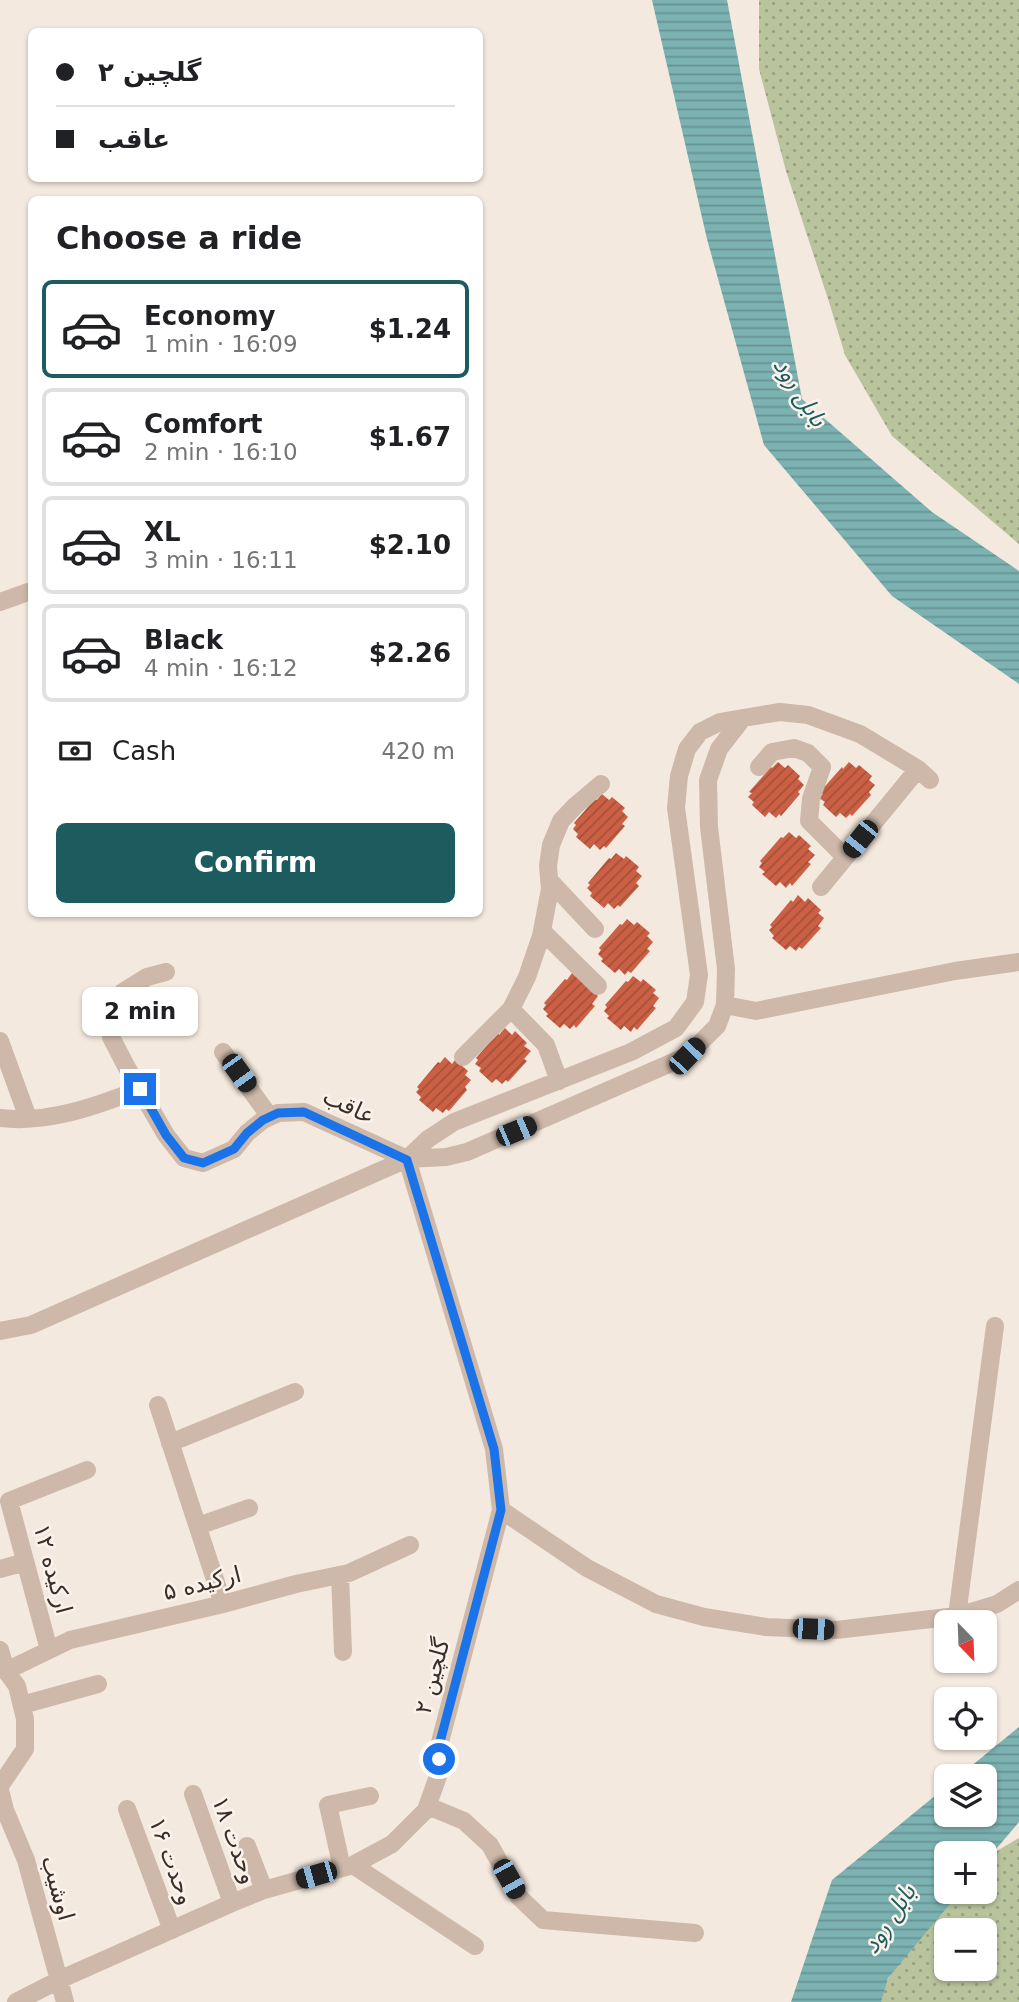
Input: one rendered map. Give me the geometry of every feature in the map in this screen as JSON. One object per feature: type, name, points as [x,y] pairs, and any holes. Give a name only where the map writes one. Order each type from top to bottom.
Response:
[{"type":"street","points":[[0,602],[28,592]]},
{"type":"street","points":[[407,1160],[428,1139],[454,1122],[631,1052],[676,1028],[695,1002],[699,975],[676,808],[679,776],[687,748],[700,732],[720,723],[780,712],[808,715],[860,734],[924,774],[845,857],[821,887]]},
{"type":"street","points":[[0,1331],[31,1325],[407,1160],[446,1157],[467,1152],[687,1056],[717,1026],[725,1005],[726,969],[709,827],[708,780],[719,750],[743,718]]},
{"type":"street","points":[[759,767],[772,752],[794,748],[808,754],[822,767],[811,799],[809,821],[845,857]]},
{"type":"street","points":[[463,1057],[511,1009],[527,977],[542,931],[550,889],[548,866],[551,845],[561,821],[601,784]]},
{"type":"street","points":[[549,880],[595,929]]},
{"type":"street","points":[[542,931],[598,986]]},
{"type":"street","points":[[725,1005],[756,1012],[955,971],[1019,961]]},
{"type":"street","name":"عاقب","points":[[166,972],[147,977],[123,992],[116,1009],[111,1037],[166,1135],[184,1158],[203,1163],[234,1149],[247,1133],[270,1117],[278,1113],[304,1112],[407,1160]]},
{"type":"street","points":[[511,1009],[546,1045],[559,1080]]},
{"type":"street","points":[[0,1041],[28,1118]]},
{"type":"street","points":[[223,1052],[270,1117]]},
{"type":"street","points":[[631,1052],[638,1078]]},
{"type":"street","points":[[0,1118],[14,1120],[57,1115],[93,1107],[140,1089]]},
{"type":"street","name":"گلچین ۲","points":[[16,2002],[232,1903],[264,1890],[347,1867],[392,1844],[428,1806],[438,1776],[440,1742],[501,1510],[494,1449],[407,1160]]},
{"type":"street","points":[[958,1610],[995,1326]]},
{"type":"street","points":[[170,1443],[295,1392]]},
{"type":"street","points":[[158,1405],[223,1604]]},
{"type":"street","name":"ارکیده ۱۲","points":[[49,1650],[9,1502],[87,1470]]},
{"type":"street","points":[[198,1527],[249,1508]]},
{"type":"street","points":[[501,1510],[587,1568],[656,1604],[704,1617],[766,1627],[836,1630],[934,1619]]},
{"type":"street","name":"ارکیده ۵","points":[[3,1670],[70,1640],[349,1573],[410,1545]]},
{"type":"street","points":[[0,1569],[25,1562]]},
{"type":"street","points":[[340,1575],[343,1652]]},
{"type":"street","points":[[977,1610],[997,1604],[1019,1591]]},
{"type":"street","name":"اوشیب","points":[[0,1650],[3,1670],[18,1686],[25,1719],[25,1749],[0,1788],[6,1829],[26,1860],[65,2002]]},
{"type":"street","points":[[22,1705],[98,1685]]},
{"type":"street","name":"وحدت ۱۸","points":[[193,1794],[232,1903]]},
{"type":"street","points":[[370,1796],[328,1805],[347,1867],[475,1946]]},
{"type":"street","points":[[428,1806],[464,1821],[490,1845],[518,1896],[543,1920],[695,1933]]},
{"type":"street","name":"وحدت ۱۶","points":[[127,1809],[172,1930]]},
{"type":"street","points":[[247,1846],[264,1890]]},
{"type":"green space","points":[[759,0],[1019,0],[1019,544],[892,436],[845,355],[786,171],[759,69]]},
{"type":"green space","points":[[1019,1838],[1019,2002],[875,2002],[916,1929],[937,1904],[997,1904],[997,1851]]},
{"type":"water","name":"بابل رود","points":[[652,0],[727,0],[802,399],[932,512],[1019,571],[1019,684],[892,596],[764,445],[707,239]]},
{"type":"water","name":"بابل رود","points":[[1019,1727],[1019,1822],[997,1848],[997,1841],[934,1841],[934,1904],[950,1904],[938,1918],[934,1918],[934,1923],[888,1978],[881,2002],[791,2002],[832,1880],[934,1797],[934,1827],[997,1827],[997,1764],[974,1764],[991,1750],[997,1750],[997,1745]]},
{"type":"building","points":[[778,762],[785,768],[788,765],[800,776],[798,779],[804,785],[798,792],[800,794],[781,816],[779,814],[776,818],[769,812],[765,817],[752,805],[754,802],[748,797],[752,793],[749,792]]},
{"type":"building","points":[[849,762],[856,768],[859,765],[872,776],[869,780],[875,785],[869,792],[871,795],[852,816],[850,814],[846,818],[840,813],[836,817],[823,805],[825,802],[819,798],[823,794],[820,792]]},
{"type":"building","points":[[602,794],[609,800],[612,797],[625,808],[622,811],[628,817],[622,824],[625,826],[606,848],[604,846],[600,850],[594,844],[590,849],[576,837],[578,834],[573,829],[576,825],[574,823]]},
{"type":"building","points":[[789,832],[796,838],[799,835],[811,846],[808,849],[815,855],[808,862],[811,864],[792,886],[790,883],[786,888],[780,882],[776,886],[762,874],[765,872],[759,867],[762,863],[760,861],[781,837]]},
{"type":"building","points":[[616,853],[624,859],[626,856],[639,867],[636,871],[642,876],[636,883],[639,886],[620,907],[618,905],[614,909],[608,903],[604,908],[590,896],[592,893],[587,888],[590,885],[588,883]]},
{"type":"building","points":[[798,895],[805,902],[808,898],[821,910],[818,913],[824,918],[818,926],[821,928],[802,949],[799,947],[796,951],[790,946],[786,950],[772,938],[774,936],[769,930],[772,927],[770,925]]},
{"type":"building","points":[[627,919],[634,925],[637,922],[650,933],[647,936],[653,942],[647,949],[650,951],[631,973],[628,971],[625,975],[619,969],[615,973],[601,961],[603,959],[598,954],[601,950],[599,948]]},
{"type":"building","points":[[572,973],[598,996],[592,1004],[595,1006],[576,1028],[574,1025],[570,1029],[564,1024],[560,1028],[546,1016],[548,1014],[543,1009],[546,1005],[544,1003]]},
{"type":"building","points":[[633,976],[641,982],[643,979],[656,990],[653,993],[659,998],[653,1006],[656,1008],[637,1030],[634,1027],[631,1032],[624,1026],[621,1030],[607,1018],[609,1016],[604,1011],[607,1007],[605,1005]]},
{"type":"building","points":[[505,1028],[512,1035],[515,1031],[527,1043],[524,1046],[531,1051],[524,1059],[527,1061],[508,1082],[506,1080],[502,1084],[496,1079],[492,1083],[479,1071],[481,1068],[475,1064],[478,1060],[476,1058]]},
{"type":"building","points":[[445,1057],[452,1064],[455,1060],[468,1071],[465,1075],[471,1080],[465,1087],[467,1090],[449,1111],[446,1109],[443,1113],[436,1108],[433,1112],[419,1100],[421,1097],[416,1092],[419,1089],[417,1087]]},
{"type":"route","points":[[140,1089],[166,1135],[184,1158],[203,1163],[234,1149],[247,1133],[263,1120],[278,1113],[304,1112],[407,1160],[494,1449],[501,1510],[440,1742],[439,1759]]}]
